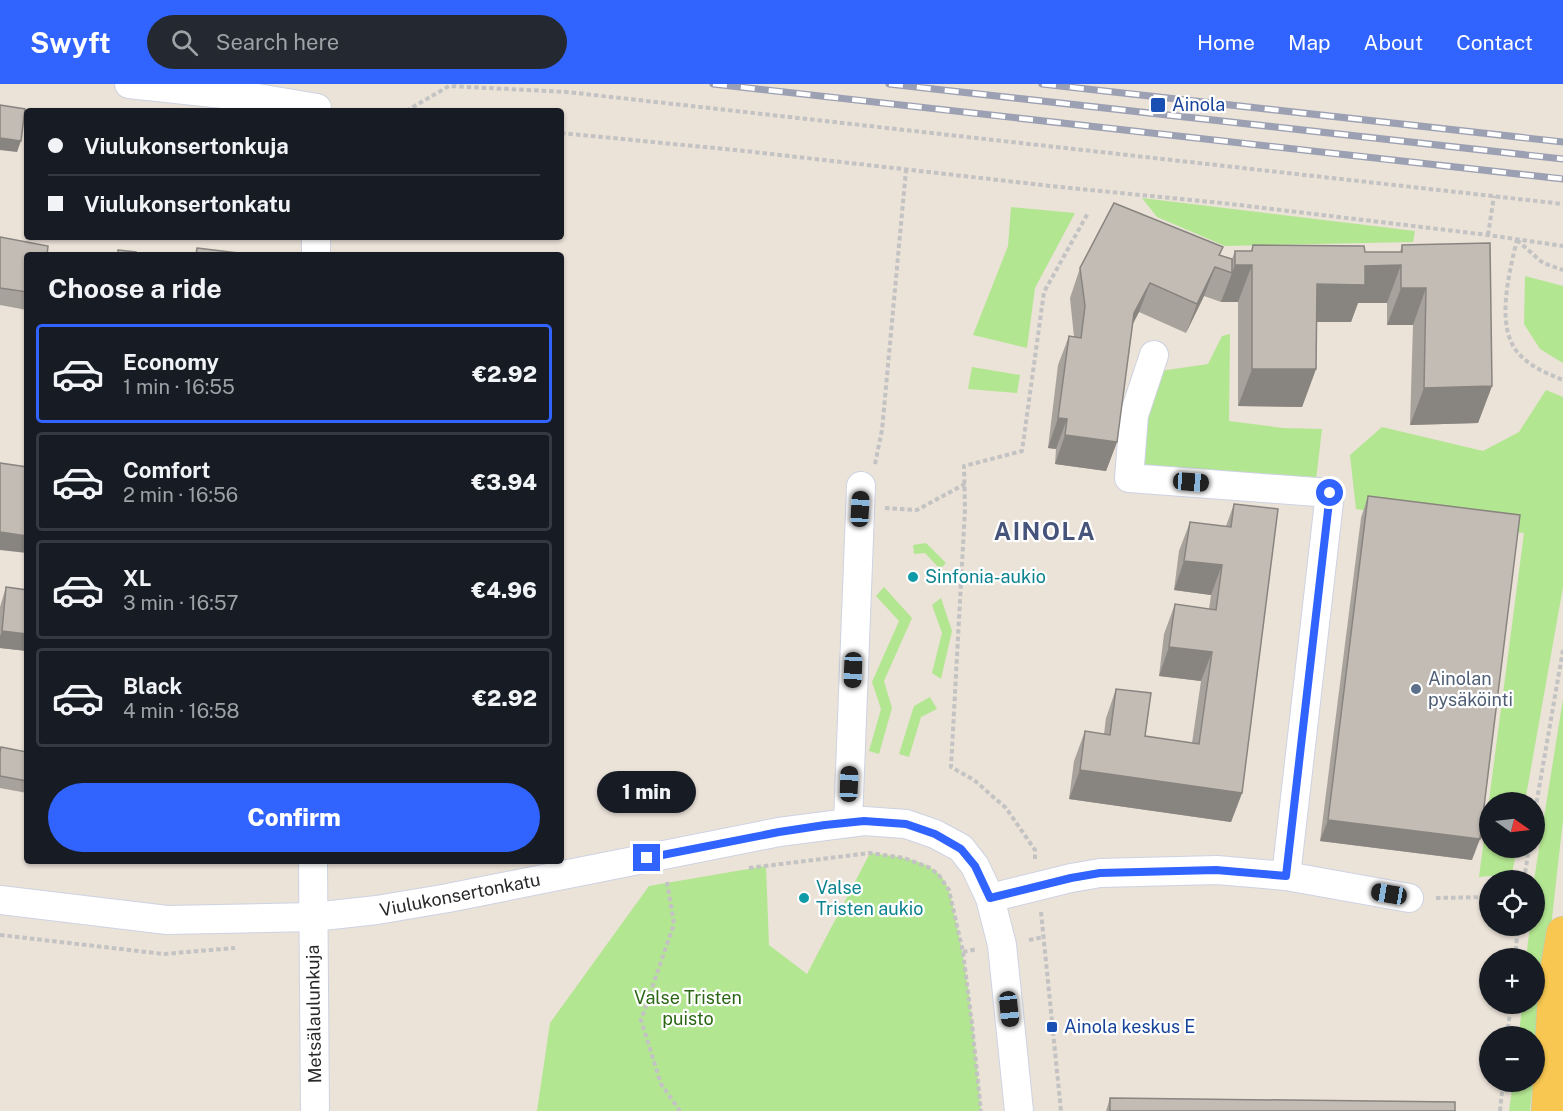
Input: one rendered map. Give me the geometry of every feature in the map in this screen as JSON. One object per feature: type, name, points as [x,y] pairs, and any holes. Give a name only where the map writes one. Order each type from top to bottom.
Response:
[{"type":"main road","points":[[1548,1111],[1555,980],[1563,933]]},
{"type":"street","points":[[129,84],[251,97],[317,108]]},
{"type":"street","points":[[1154,355],[1134,415],[1129,478],[1330,493],[1286,876]]},
{"type":"street","points":[[848,823],[861,486]]},
{"type":"street","name":"Viulukonsertonkatu","points":[[0,900],[167,920],[313,917],[377,910],[448,898],[779,832],[864,821],[906,824],[935,834],[961,849],[975,866],[990,898],[1002,945],[1019,1111]]},
{"type":"street","name":"Metsälaulunkuja","points":[[313,864],[315,1111]]},
{"type":"street","points":[[990,898],[1100,873],[1216,870],[1286,876],[1409,898]]},
{"type":"path","points":[[411,108],[449,86],[567,92],[1563,204]]},
{"type":"path","points":[[564,133],[1220,203],[1563,246]]},
{"type":"path","points":[[1488,235],[1494,196]]},
{"type":"path","points":[[1035,850],[1006,808],[974,780],[951,767],[966,509],[964,466],[1022,451],[1044,292],[1088,213]]},
{"type":"path","points":[[1517,239],[1544,263],[1563,270]]},
{"type":"path","points":[[1517,239],[1506,303],[1507,329],[1517,352],[1528,363],[1563,380]]},
{"type":"path","points":[[883,508],[917,510],[965,484]]},
{"type":"path","points":[[1538,792],[1563,650]]},
{"type":"path","points":[[748,868],[870,853],[904,858],[928,867],[938,874],[949,890],[963,952],[981,1111]]},
{"type":"path","points":[[658,884],[678,880]]},
{"type":"path","points":[[667,882],[674,924],[641,1020],[661,1084],[680,1111]]},
{"type":"path","points":[[1036,887],[1041,913],[1061,1111]]},
{"type":"path","points":[[1409,898],[1479,897]]},
{"type":"path","points":[[0,935],[164,954],[244,948]]},
{"type":"path","points":[[1500,1111],[1502,1092]]},
{"type":"green space","points":[[1142,198],[1415,231],[1413,242],[1225,246],[1157,217]]},
{"type":"green space","points":[[1011,207],[1075,213],[1035,288],[1027,348],[973,335],[1008,246]]},
{"type":"green space","points":[[1525,276],[1563,286],[1563,363],[1540,349],[1524,324]]},
{"type":"green space","points":[[1230,334],[1229,421],[1283,428],[1322,429],[1316,480],[1139,469],[1146,417],[1160,371],[1208,364],[1222,336]]},
{"type":"green space","points":[[972,367],[1020,375],[1017,393],[968,389]]},
{"type":"green space","points":[[1546,390],[1563,397],[1563,587],[1527,792],[1490,792],[1524,533],[1356,509],[1350,455],[1382,427],[1483,451],[1519,432]]},
{"type":"green space","points":[[926,543],[946,563],[940,569],[925,553],[914,554],[913,545]]},
{"type":"green space","points":[[884,587],[912,618],[884,681],[892,708],[879,754],[869,751],[881,709],[872,682],[899,621],[876,596]]},
{"type":"green space","points":[[941,598],[952,631],[941,679],[932,673],[942,633],[932,605]]},
{"type":"green space","points":[[930,697],[937,709],[921,717],[909,757],[899,754],[914,706]]},
{"type":"green space","points":[[1563,699],[1563,820],[1545,981],[1545,948],[1527,948],[1529,936],[1545,936],[1545,870],[1536,870],[1538,858],[1545,858],[1545,811]]},
{"type":"green space","name":"Valse Tristen puisto","points":[[870,853],[924,864],[939,874],[949,890],[961,944],[968,991],[981,1111],[537,1111],[550,1023],[649,886],[766,866],[769,945],[807,974]]},
{"type":"green space","points":[[1481,858],[1515,858],[1513,870],[1480,870]]},
{"type":"green space","points":[[1521,1014],[1541,1014],[1540,1026],[1520,1026]]},
{"type":"green space","points":[[1512,1092],[1532,1092],[1530,1111],[1509,1111]]},
{"type":"building","points":[[0,105],[24,109],[21,141],[0,138]]},
{"type":"building","points":[[1114,203],[1223,247],[1219,255],[1232,259],[1232,273],[1215,267],[1197,304],[1150,283],[1134,313],[1117,442],[1065,435],[1067,419],[1058,418],[1069,336],[1081,338],[1085,306],[1080,268]]},
{"type":"building","points":[[0,237],[48,246],[47,252],[24,252],[24,292],[0,288]]},
{"type":"building","points":[[1490,243],[1492,386],[1424,388],[1426,288],[1401,288],[1401,265],[1365,266],[1365,285],[1317,284],[1316,369],[1252,369],[1252,265],[1235,265],[1235,251],[1252,251],[1253,245],[1364,246],[1365,252],[1402,252],[1402,245]]},
{"type":"building","points":[[197,248],[230,252],[196,252]]},
{"type":"building","points":[[0,463],[24,467],[24,536],[0,532]]},
{"type":"building","name":"Ainolan pysäköinti","points":[[1368,496],[1520,515],[1486,792],[1479,792],[1479,839],[1328,820]]},
{"type":"building","points":[[1234,504],[1278,509],[1242,793],[1080,770],[1085,731],[1110,735],[1116,689],[1151,693],[1145,736],[1199,744],[1212,652],[1169,647],[1175,604],[1216,610],[1222,565],[1184,561],[1190,522],[1231,527]]},
{"type":"building","points":[[6,587],[24,590],[24,634],[2,631]]},
{"type":"building","points":[[1,747],[24,751],[24,780],[0,776]]},
{"type":"building","points":[[1110,1098],[1455,1102],[1455,1111],[1110,1111]]},
{"type":"railway","points":[[713,84],[1563,179]]},
{"type":"railway","points":[[889,84],[1563,159]]},
{"type":"railway","points":[[1042,84],[1563,142]]},
{"type":"place","name":"Ainola","points":[[1158,105]]},
{"type":"place","name":"Sinfonia-aukio","points":[[913,577]]},
{"type":"place","name":"Ainolan pysäköinti","points":[[1416,689]]},
{"type":"place","name":"Valse Tristen aukio","points":[[804,898]]},
{"type":"place","name":"Ainola keskus E","points":[[1052,1027]]},
{"type":"district","name":"AINOLA","points":[[1045,532]]},
{"type":"route","points":[[647,858],[779,832],[864,821],[906,824],[935,834],[961,849],[975,866],[990,898],[1100,873],[1216,870],[1286,876],[1330,493]]}]
